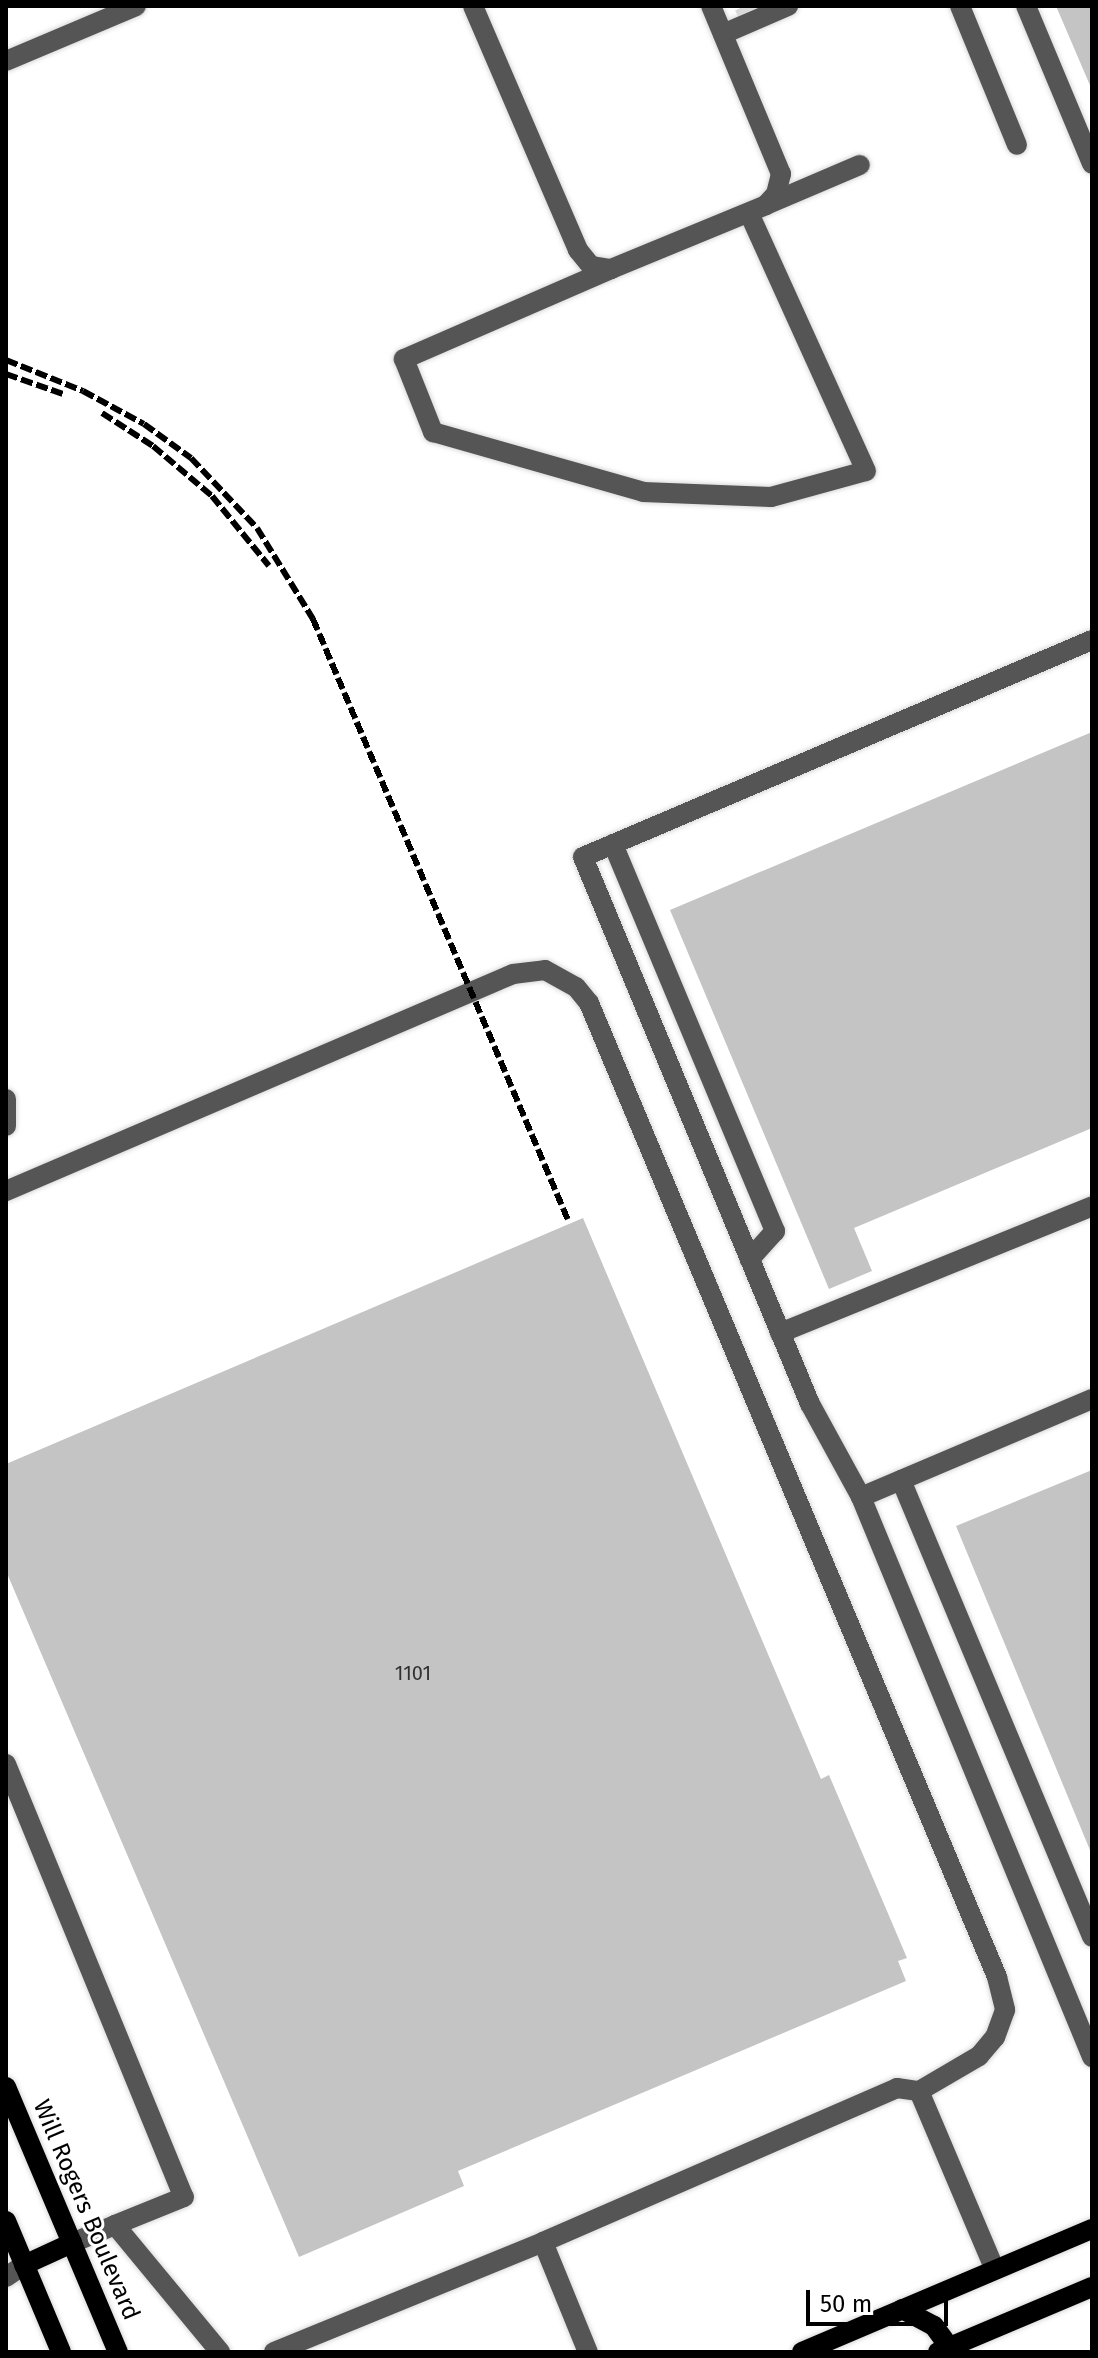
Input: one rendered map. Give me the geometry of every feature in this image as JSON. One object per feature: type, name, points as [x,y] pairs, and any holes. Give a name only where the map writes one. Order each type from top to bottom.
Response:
[{"type":"main road","name":"Will Rogers Boulevard","points":[[6,2087],[118,2352]]},
{"type":"main road","points":[[6,2221],[61,2352]]},
{"type":"main road","points":[[802,2352],[1092,2229]]},
{"type":"main road","points":[[24,2265],[72,2243]]},
{"type":"main road","points":[[902,2309],[934,2326],[943,2350],[1091,2291]]},
{"type":"street","points":[[6,61],[136,6]]},
{"type":"street","points":[[475,6],[578,250],[591,266],[611,269]]},
{"type":"street","points":[[711,6],[781,174],[757,209]]},
{"type":"street","points":[[723,34],[757,14],[788,6]]},
{"type":"street","points":[[960,6],[1017,145]]},
{"type":"street","points":[[1026,6],[1092,164]]},
{"type":"street","points":[[757,209],[866,471],[771,497],[671,495],[433,432],[404,359],[860,165]]},
{"type":"street","points":[[1092,640],[583,857],[810,1404],[861,1497],[1084,2014],[1092,2057]]},
{"type":"street","points":[[613,844],[775,1231],[750,1259]]},
{"type":"street","points":[[6,1191],[513,974],[545,970],[576,987],[589,1003],[997,1977],[1005,2010],[995,2037],[979,2056],[919,2091],[897,2088],[543,2242],[274,2352]]},
{"type":"street","points":[[6,1099],[6,1126]]},
{"type":"street","points":[[780,1333],[1092,1206]]},
{"type":"street","points":[[861,1497],[1092,1399]]},
{"type":"street","points":[[901,1480],[1092,1937]]},
{"type":"street","points":[[6,1764],[184,2197],[72,2243]]},
{"type":"street","points":[[919,2091],[995,2270]]},
{"type":"street","points":[[115,2225],[220,2352]]},
{"type":"street","points":[[543,2242],[585,2351]]},
{"type":"street","points":[[6,2277],[24,2265]]},
{"type":"building","points":[[1056,6],[1092,6],[1092,90]]},
{"type":"building","points":[[1092,732],[1092,1128],[854,1228],[872,1271],[829,1289],[670,910]]},
{"type":"building","points":[[583,1218],[821,1779],[829,1775],[907,1958],[898,1961],[906,1981],[458,2171],[464,2186],[299,2257],[6,1571],[6,1464]]},
{"type":"building","points":[[1092,1470],[1092,1855],[956,1526]]},
{"type":"tunnel","points":[[744,6],[747,12]]},
{"type":"railway","points":[[6,360],[83,391],[144,424],[191,458],[257,528],[313,619],[568,1220]]},
{"type":"railway","points":[[6,374],[63,394]]},
{"type":"railway","points":[[102,413],[153,446],[212,496],[269,566]]}]
